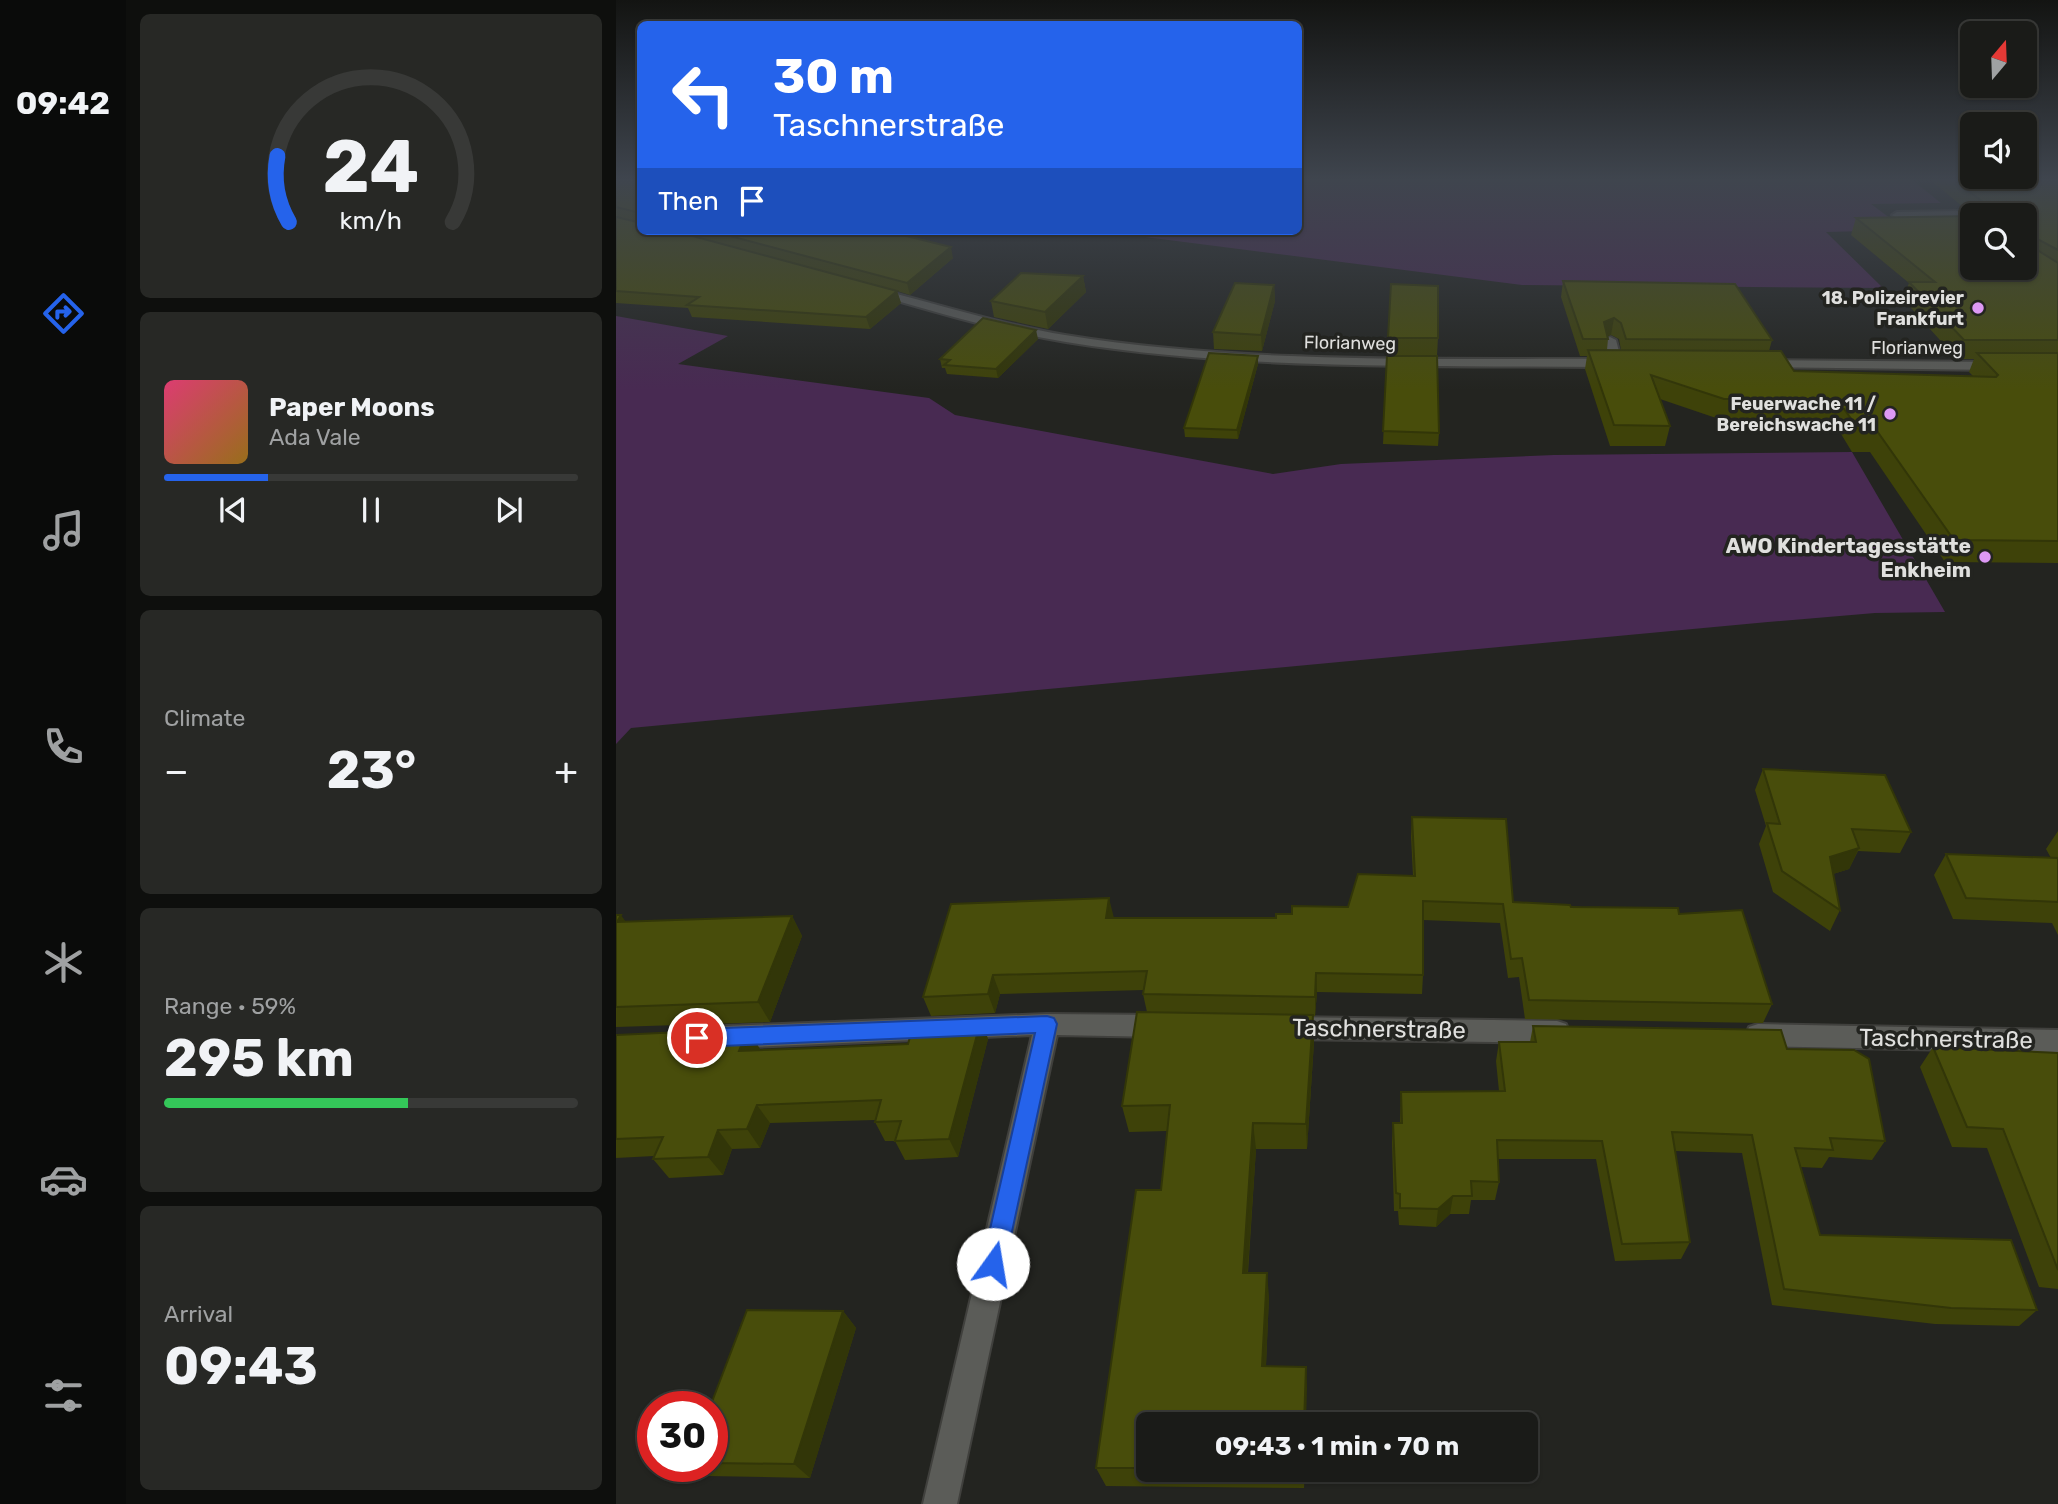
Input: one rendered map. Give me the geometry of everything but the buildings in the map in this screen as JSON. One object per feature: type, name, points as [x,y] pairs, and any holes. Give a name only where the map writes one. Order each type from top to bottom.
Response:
[{"type":"street","name":"Florianweg","points":[[857,286],[994,324],[1132,348],[1326,361],[1622,363],[1610,340]]},
{"type":"street","name":"Florianweg","points":[[1751,364],[2016,366]]},
{"type":"street","points":[[699,1038],[1047,1024],[1187,1027]]},
{"type":"street","points":[[940,1504],[1047,1024]]},
{"type":"street","name":"Taschnerstraße","points":[[1270,1028],[1577,1032]]},
{"type":"street","name":"Taschnerstraße","points":[[1730,1035],[2058,1041]]},
{"type":"shaded area","points":[[1241,249],[1843,249],[1883,288],[1522,285]]},
{"type":"shaded area","points":[[616,316],[728,336],[678,364],[929,398],[955,415],[1273,474],[1341,464],[1554,455],[1852,452],[1945,612],[1875,613],[1768,622],[631,728],[616,744]]},
{"type":"place","name":"18. Polizeirevier Frankfurt","points":[[1978,308]]},
{"type":"place","name":"Feuerwache 11 / Bereichswache 11","points":[[1890,414]]},
{"type":"place","name":"AWO Kindertagesstätte Enkheim","points":[[1985,557]]},
{"type":"route","points":[[697,1038],[1047,1024],[993,1264]]}]
